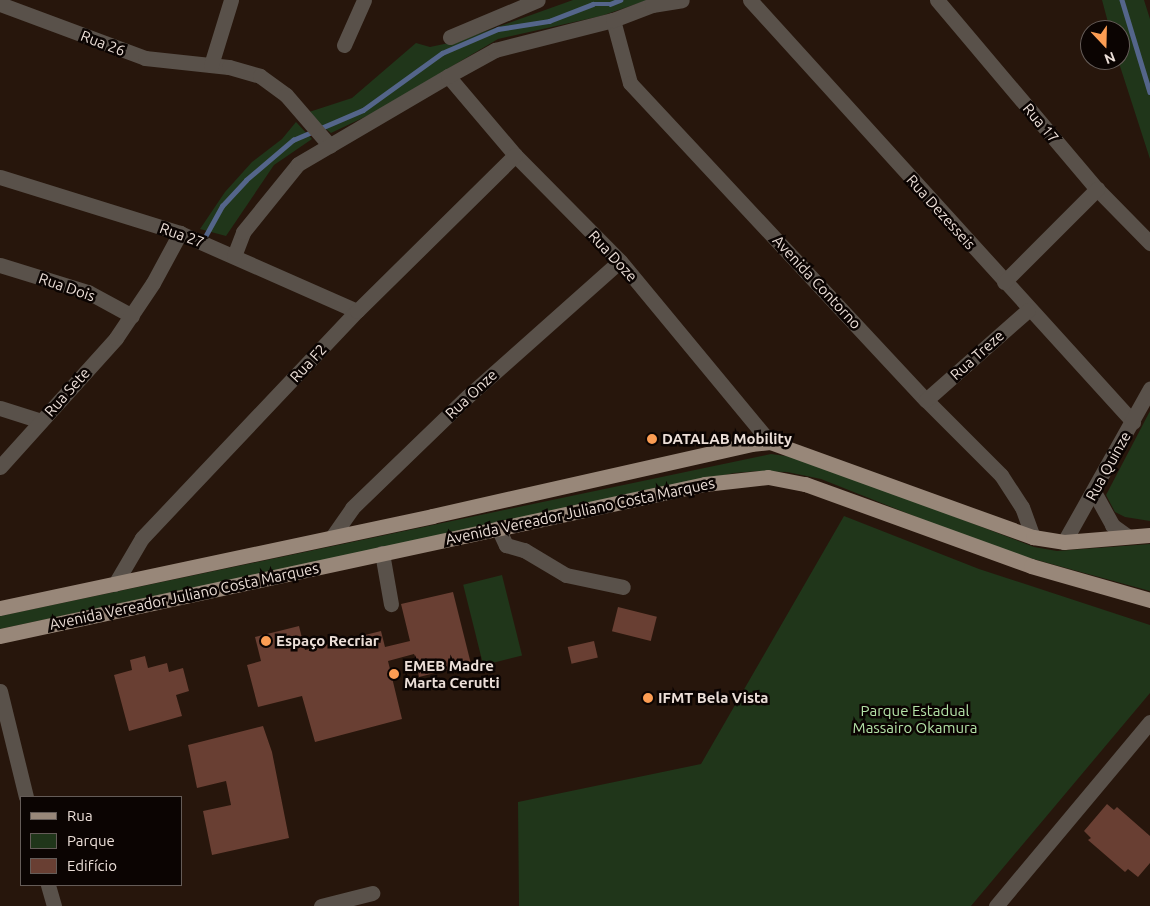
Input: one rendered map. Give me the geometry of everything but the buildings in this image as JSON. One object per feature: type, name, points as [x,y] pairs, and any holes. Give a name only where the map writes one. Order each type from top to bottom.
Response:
[{"type":"main road","name":"Avenida Vereador Juliano Costa Marques","points":[[0,608],[751,444],[770,442],[1033,537],[1064,542],[1150,534]]},
{"type":"main road","name":"Avenida Vereador Juliano Costa Marques","points":[[0,636],[705,484],[768,477],[805,484],[1031,566],[1150,600]]},
{"type":"street","points":[[210,65],[231,0]]},
{"type":"street","points":[[344,45],[364,0]]},
{"type":"street","points":[[450,37],[538,0]]},
{"type":"street","points":[[234,256],[243,232],[260,208],[298,164],[326,142],[495,50],[613,20],[652,5],[682,0]]},
{"type":"street","name":"Rua Dezesseis","points":[[750,0],[1028,310],[1133,422]]},
{"type":"street","name":"Rua 17","points":[[941,1],[1097,190],[1150,243]]},
{"type":"street","name":"Rua 26","points":[[0,4],[145,58],[210,65],[260,76],[286,95],[326,142]]},
{"type":"street","name":"Avenida Contorno","points":[[613,20],[625,70],[640,95],[926,400],[1001,475],[1022,507],[1033,537]]},
{"type":"street","name":"Rua Doze","points":[[448,76],[515,155],[620,261],[770,442]]},
{"type":"street","name":"Rua F2","points":[[115,584],[142,538],[357,311],[515,155]]},
{"type":"street","name":"Rua 27","points":[[0,177],[185,235],[357,311]]},
{"type":"street","points":[[1004,282],[1097,190]]},
{"type":"street","name":"Rua Sete","points":[[0,467],[116,338],[185,235]]},
{"type":"street","name":"Rua Onze","points":[[332,537],[352,508],[383,477],[468,396],[620,261]]},
{"type":"street","name":"Rua Dois","points":[[0,265],[88,292],[132,316]]},
{"type":"street","name":"Rua Treze","points":[[926,400],[1028,310]]},
{"type":"street","name":"Rua Quinze","points":[[1064,542],[1094,492],[1150,389]]},
{"type":"street","points":[[0,408],[41,421]]},
{"type":"street","points":[[1094,492],[1112,525],[1127,536]]},
{"type":"street","points":[[498,528],[506,545],[524,550],[566,575],[623,587]]},
{"type":"street","points":[[382,553],[391,604]]},
{"type":"street","points":[[0,691],[26,796]]},
{"type":"street","points":[[996,906],[1150,722]]},
{"type":"street","points":[[48,886],[54,906]]},
{"type":"street","points":[[321,906],[372,893]]},
{"type":"green space","points":[[573,0],[648,0],[601,16],[498,39],[373,113],[331,133],[306,113],[352,98],[416,43],[430,47],[458,41]]},
{"type":"green space","points":[[1102,0],[1144,0],[1150,19],[1150,159],[1121,70],[1130,70],[1130,20],[1107,20]]},
{"type":"green space","points":[[296,122],[312,139],[274,165],[226,236],[200,229],[225,192],[252,162],[282,139]]},
{"type":"green space","points":[[1150,411],[1150,521],[1125,517],[1115,512],[1106,495]]},
{"type":"green space","points":[[771,454],[793,457],[859,480],[1034,547],[1057,551],[1150,544],[1150,591],[997,549],[821,479],[787,472],[758,471],[734,473],[0,629],[0,616]]},
{"type":"green space","name":"Parque Estadual Massairo Okamura","points":[[844,516],[979,569],[1150,625],[1150,693],[971,906],[519,906],[518,802],[701,764]]},
{"type":"green space","points":[[502,575],[522,656],[483,665],[463,585]]},
{"type":"waterway","points":[[206,235],[222,206],[246,180],[293,140],[363,110],[442,53],[498,29],[549,21],[593,4],[610,4],[620,0]]},
{"type":"waterway","points":[[1122,0],[1150,92]]},
{"type":"place","name":"DATALAB Mobility","points":[[652,439]]},
{"type":"place","name":"Espaço Recriar","points":[[266,641]]},
{"type":"place","name":"EMEB Madre Marta Cerutti","points":[[394,674]]},
{"type":"place","name":"IFMT Bela Vista","points":[[648,698]]}]
